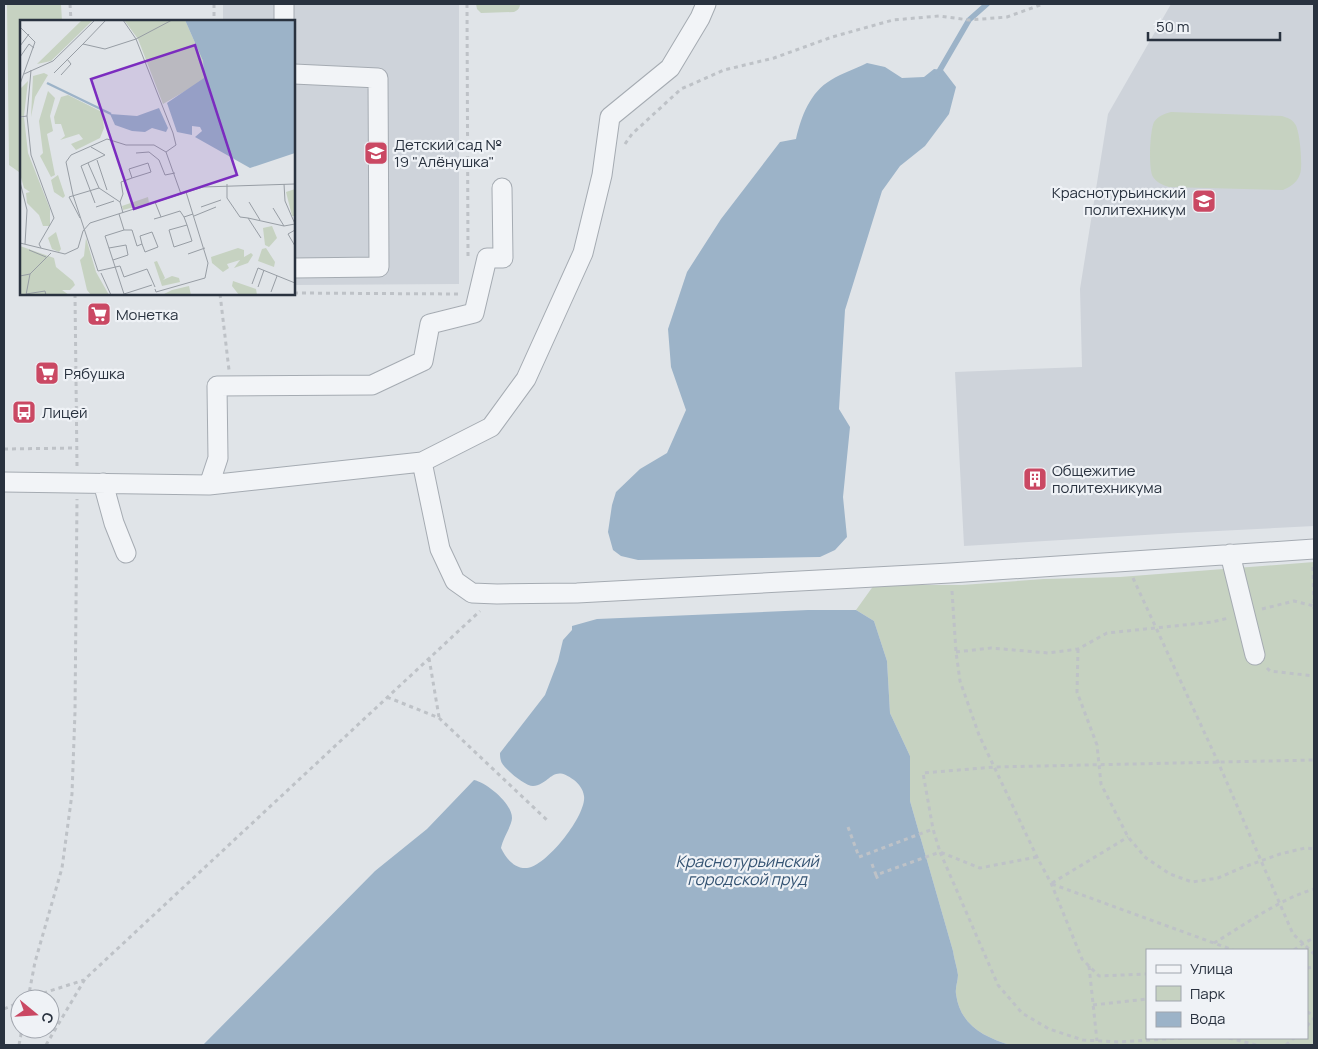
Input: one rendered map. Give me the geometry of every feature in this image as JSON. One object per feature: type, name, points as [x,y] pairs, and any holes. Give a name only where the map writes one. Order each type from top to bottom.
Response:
[{"type":"street","points":[[284,4],[284,20]]},
{"type":"street","points":[[4,482],[210,485],[422,462],[491,427],[526,380],[582,253],[602,175],[610,117],[670,68],[700,18],[706,4]]},
{"type":"street","points":[[295,74],[378,78],[379,267],[295,268]]},
{"type":"street","points":[[210,485],[218,458],[217,386],[372,385],[423,361],[430,324],[474,313],[487,258],[503,258],[502,188]]},
{"type":"street","points":[[422,462],[440,549],[455,581],[472,592],[497,594],[577,593],[950,573],[1313,549]]},
{"type":"street","points":[[103,483],[114,522],[126,553]]},
{"type":"street","points":[[1230,554],[1255,655]]},
{"type":"path","points":[[70,4],[71,20]]},
{"type":"path","points":[[214,4],[214,20]]},
{"type":"path","points":[[467,4],[468,265]]},
{"type":"path","points":[[622,148],[632,134],[682,89],[724,70],[774,58],[893,20],[939,16],[969,20],[1006,17],[1043,4]]},
{"type":"path","points":[[295,293],[468,294]]},
{"type":"path","points":[[30,989],[35,962],[62,868],[72,794],[78,482],[75,295]]},
{"type":"path","points":[[220,295],[231,386]]},
{"type":"path","points":[[4,449],[77,448]]},
{"type":"path","points":[[956,652],[990,648],[1048,653],[1078,649],[1107,633],[1212,622],[1294,601],[1314,607],[1313,549]]},
{"type":"path","points":[[1126,561],[1218,762],[1293,934],[1314,954]]},
{"type":"path","points":[[950,573],[960,681],[979,735],[1051,883],[1082,958],[1099,976],[1146,974]]},
{"type":"path","points":[[46,1045],[85,980],[478,613]]},
{"type":"path","points":[[1078,649],[1077,692],[1097,745],[1101,784],[1128,837],[1146,858],[1170,874],[1192,882],[1218,878],[1280,854],[1305,848],[1314,849]]},
{"type":"path","points":[[1255,655],[1270,672],[1314,676]]},
{"type":"path","points":[[430,658],[439,718]]},
{"type":"path","points":[[388,697],[439,718],[546,820]]},
{"type":"path","points":[[1166,1039],[1119,1042],[1084,1040],[1048,1029],[1022,1013],[998,985],[940,852],[933,829],[923,773],[995,767],[1314,760]]},
{"type":"path","points":[[848,828],[860,857],[933,829]]},
{"type":"path","points":[[1051,883],[1128,837]]},
{"type":"path","points":[[876,875],[940,852],[980,868],[1037,857]]},
{"type":"path","points":[[872,864],[879,882]]},
{"type":"path","points":[[1051,883],[1230,949]]},
{"type":"path","points":[[1214,943],[1279,904],[1314,889]]},
{"type":"path","points":[[1295,949],[1314,938]]},
{"type":"path","points":[[1089,965],[1097,1041]]},
{"type":"path","points":[[58,989],[85,980]]},
{"type":"path","points":[[1093,1005],[1146,999]]},
{"type":"path","points":[[1309,1022],[1314,1017]]},
{"type":"path","points":[[1233,1039],[1256,1045]]},
{"type":"shaded area","name":"Детский сад № 19 \"Алёнушка\"","points":[[223,4],[459,4],[459,284],[295,285],[295,20],[223,20]]},
{"type":"shaded area","name":"Краснотурьинский политехникум","points":[[1171,4],[1314,4],[1314,526],[964,546],[955,372],[1082,367],[1080,289],[1108,114]]},
{"type":"green space","points":[[7,4],[61,4],[62,20],[20,20],[20,172],[9,165]]},
{"type":"green space","points":[[476,4],[520,4],[520,7],[514,12],[481,13],[477,9]]},
{"type":"green space","points":[[1171,112],[1282,116],[1290,119],[1297,128],[1300,141],[1301,170],[1299,177],[1293,184],[1283,190],[1169,187],[1160,184],[1151,173],[1151,133],[1154,122],[1161,116]]},
{"type":"green space","points":[[1314,562],[1314,1045],[1010,1045],[983,1034],[968,1022],[962,1014],[956,992],[958,975],[953,951],[910,801],[910,756],[890,713],[887,661],[874,621],[856,610],[874,585],[962,585],[1044,579],[1120,577]]},
{"type":"water","points":[[867,63],[885,67],[902,78],[924,77],[934,69],[943,70],[956,87],[949,114],[925,146],[900,166],[882,191],[845,310],[839,409],[850,427],[843,497],[847,537],[835,550],[820,557],[638,560],[621,556],[613,550],[608,532],[616,492],[640,469],[667,453],[686,410],[671,367],[668,329],[687,272],[721,219],[780,142],[796,139],[804,114],[817,91],[835,78]]},
{"type":"water","name":"Краснотурьинский городской пруд","points":[[808,610],[856,610],[874,621],[887,661],[890,713],[910,756],[910,801],[953,951],[958,975],[956,992],[958,1005],[962,1014],[975,1028],[991,1038],[1010,1045],[203,1045],[375,871],[427,829],[474,780],[498,794],[511,812],[512,821],[501,848],[514,865],[527,868],[535,865],[544,859],[564,839],[583,805],[584,796],[582,789],[574,780],[561,773],[539,784],[529,785],[506,768],[501,761],[500,753],[545,695],[558,661],[563,640],[572,630],[572,626],[597,619]]},
{"type":"waterway","points":[[937,75],[969,20],[987,4]]},
{"type":"place","name":"Детский сад № 19 \"Алёнушка\"","points":[[376,153]]},
{"type":"place","name":"Краснотурьинский политехникум","points":[[1204,201]]},
{"type":"place","name":"Монетка","points":[[99,314]]},
{"type":"place","name":"Рябушка","points":[[47,373]]},
{"type":"place","name":"Лицей","points":[[24,412]]},
{"type":"place","name":"Общежитие политехникума","points":[[1035,479]]}]
